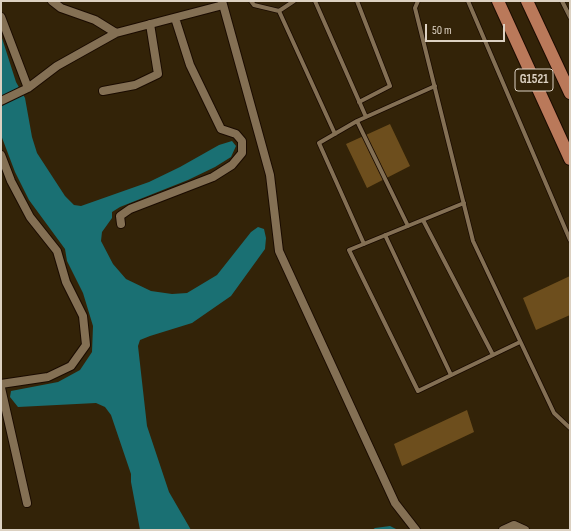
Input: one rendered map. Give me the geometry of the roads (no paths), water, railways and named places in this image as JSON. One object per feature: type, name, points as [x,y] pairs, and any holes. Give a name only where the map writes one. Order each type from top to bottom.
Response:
[{"type":"highway","name":"G1521","points":[[498,1],[570,159]]},
{"type":"highway","name":"G1521","points":[[527,1],[570,93]]},
{"type":"street","points":[[52,1],[61,8],[95,20],[116,33]]},
{"type":"street","points":[[1,101],[28,88],[57,66],[116,33],[175,18],[223,3],[270,175],[279,251],[395,502],[416,530]]},
{"type":"street","points":[[1,17],[28,88]]},
{"type":"street","points":[[121,224],[120,216],[130,209],[213,177],[232,165],[242,153],[242,140],[236,134],[221,129],[190,65],[175,18]]},
{"type":"street","points":[[103,91],[135,85],[158,74],[150,24]]},
{"type":"street","points":[[1,155],[11,181],[30,217],[57,251],[66,282],[83,316],[86,344],[72,366],[48,377],[1,384]]},
{"type":"street","points":[[1,388],[27,503]]},
{"type":"street","points":[[503,530],[514,525],[525,530]]},
{"type":"lane","points":[[251,1],[254,5],[279,11],[294,1]]},
{"type":"lane","points":[[314,1],[366,118]]},
{"type":"lane","points":[[356,1],[390,86],[359,102]]},
{"type":"lane","points":[[414,1],[473,241],[554,413],[570,428]]},
{"type":"lane","points":[[416,8],[418,1]]},
{"type":"lane","points":[[468,1],[570,240]]},
{"type":"lane","points":[[562,1],[570,17]]},
{"type":"lane","points":[[279,11],[335,134]]},
{"type":"lane","points":[[364,244],[319,143],[357,121],[435,86]]},
{"type":"lane","points":[[357,121],[408,226]]},
{"type":"lane","points":[[464,203],[349,250],[418,391],[520,342]]},
{"type":"lane","points":[[423,220],[493,355]]},
{"type":"lane","points":[[385,235],[451,375]]},
{"type":"water","points":[[1,35],[16,82],[25,98],[32,137],[37,153],[65,196],[74,205],[81,206],[149,182],[180,167],[219,145],[232,141],[236,146],[231,157],[215,167],[188,180],[120,207],[112,212],[112,218],[102,232],[101,241],[113,264],[126,279],[151,291],[172,294],[187,293],[217,275],[251,232],[258,227],[264,229],[266,238],[265,249],[231,296],[192,323],[140,340],[138,346],[147,426],[169,492],[191,530],[140,530],[131,482],[131,474],[111,415],[105,407],[96,403],[18,407],[10,397],[11,391],[58,382],[80,370],[92,352],[93,326],[83,293],[67,261],[65,249],[29,200],[15,172],[1,135]]},
{"type":"water","points":[[390,526],[398,530],[372,530],[375,528]]}]
